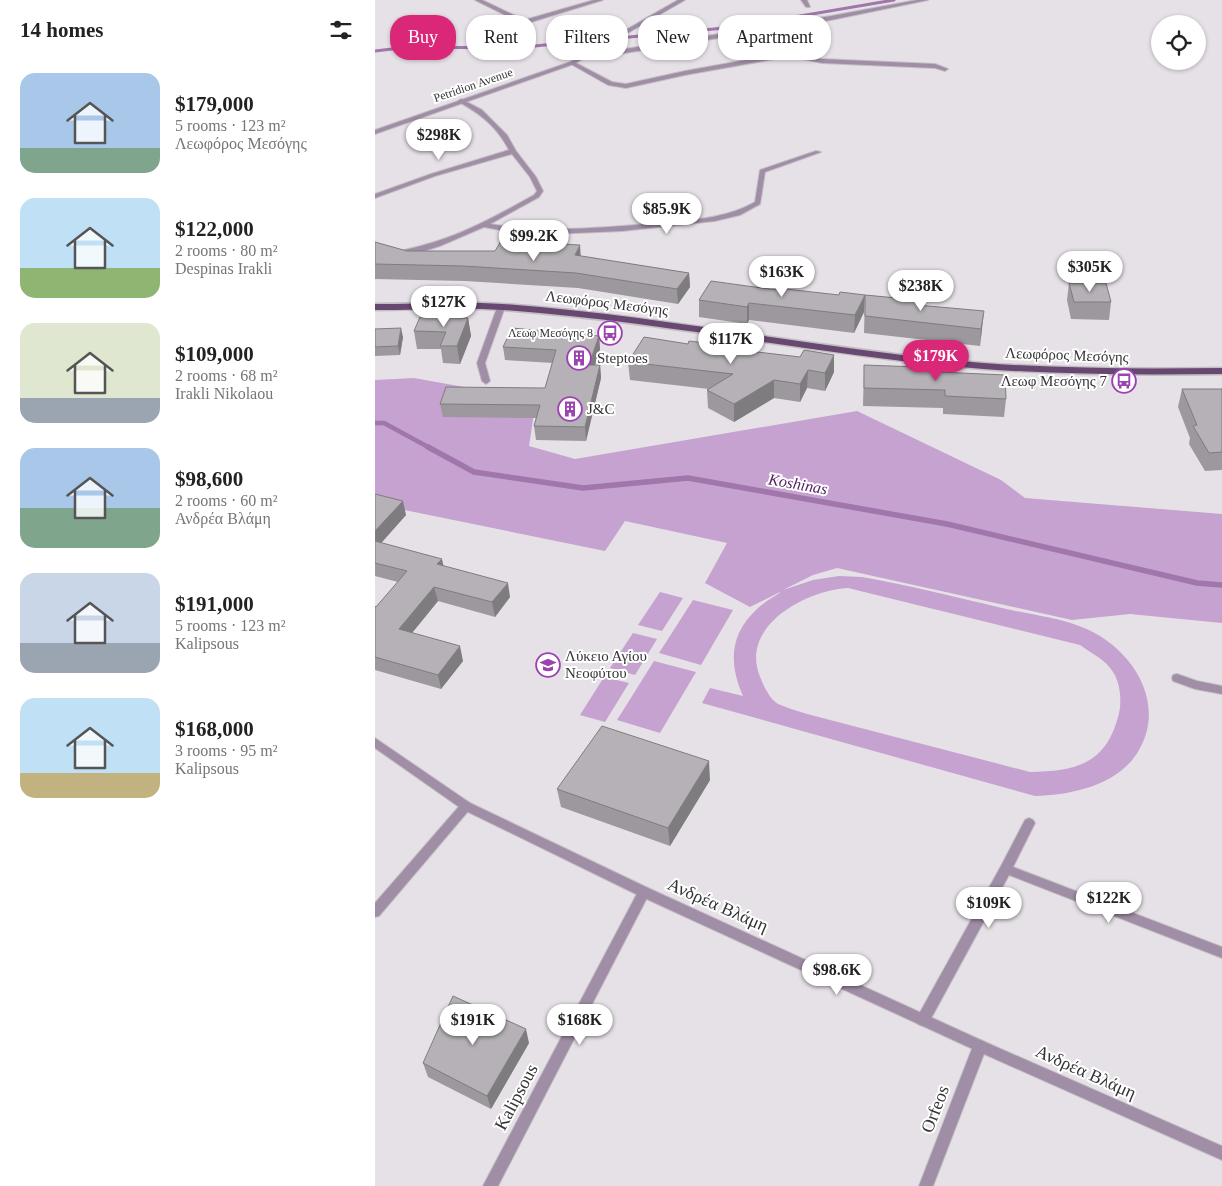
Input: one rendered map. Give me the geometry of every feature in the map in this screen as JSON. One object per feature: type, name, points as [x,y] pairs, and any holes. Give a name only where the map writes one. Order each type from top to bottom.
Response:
[{"type":"main road","name":"Λεωφόρος Μεσόγης","points":[[375,307],[501,307],[598,316],[950,363],[1067,371],[1222,371]]},
{"type":"street","points":[[478,0],[519,20],[528,22],[600,0]]},
{"type":"street","name":"Petridion Avenue","points":[[628,30],[682,0]]},
{"type":"street","points":[[804,0],[808,6]]},
{"type":"street","points":[[628,51],[831,18],[925,0]]},
{"type":"street","points":[[572,62],[610,84],[626,86],[780,56],[945,68]]},
{"type":"street","name":"Petridion Avenue","points":[[375,132],[576,60]]},
{"type":"street","points":[[403,253],[431,247],[482,225],[537,196],[540,192],[533,177],[513,151],[505,136],[480,110],[461,101]]},
{"type":"street","points":[[375,196],[433,174],[513,151]]},
{"type":"street","points":[[482,225],[551,233],[619,229],[726,216],[747,211],[758,203],[762,171],[818,152]]},
{"type":"street","points":[[486,381],[481,363],[501,307]]},
{"type":"street","points":[[1177,678],[1195,685],[1222,690]]},
{"type":"street","name":"Ανδρέα Βλάμη","points":[[375,742],[466,806],[644,892],[980,1046],[1222,1153]]},
{"type":"street","points":[[375,912],[466,806]]},
{"type":"street","points":[[923,1020],[1006,869],[1029,823]]},
{"type":"street","points":[[1006,869],[1222,953]]},
{"type":"street","name":"Kalipsous","points":[[490,1186],[644,892]]},
{"type":"street","name":"Orfeos","points":[[926,1186],[980,1046]]},
{"type":"shaded area","points":[[414,378],[536,400],[529,446],[575,459],[857,411],[1001,480],[1025,498],[1222,514],[1222,623],[1130,614],[1072,620],[837,568],[813,575],[783,590],[813,580],[839,576],[862,577],[1060,620],[1097,634],[1113,645],[1127,659],[1138,675],[1145,692],[1149,711],[1147,729],[1140,748],[1132,761],[1121,771],[1094,786],[1064,793],[1035,796],[702,703],[710,688],[743,696],[735,673],[734,661],[734,650],[741,629],[757,609],[782,591],[750,607],[705,583],[727,543],[625,521],[605,551],[375,504],[375,380]],"holes":[[[848,588],[1080,645],[1106,664],[1115,676],[1120,692],[1120,703],[1114,730],[1107,744],[1088,761],[1062,770],[1030,772],[807,714],[778,704],[772,699],[766,689],[756,660],[759,643],[767,628],[780,615],[796,604],[813,596],[831,590]]]},
{"type":"shaded area","points":[[660,592],[683,598],[662,631],[638,625]]},
{"type":"shaded area","points":[[693,600],[733,610],[701,665],[659,653]]},
{"type":"shaded area","points":[[633,633],[657,639],[635,675],[610,668]]},
{"type":"shaded area","points":[[654,661],[696,672],[660,733],[617,720]]},
{"type":"shaded area","points":[[604,677],[629,683],[605,722],[580,715]]},
{"type":"building","points":[[501,241],[580,245],[575,255],[689,273],[677,289],[576,273],[463,266],[375,264],[375,242],[407,251],[495,251]]},
{"type":"building","points":[[711,281],[776,290],[777,288],[839,295],[840,292],[865,295],[855,315],[749,303],[747,307],[699,300]]},
{"type":"building","points":[[1069,283],[1106,283],[1111,302],[1074,302]]},
{"type":"building","points":[[865,295],[918,300],[917,305],[984,311],[981,329],[865,316]]},
{"type":"building","points":[[420,317],[468,318],[457,346],[440,346],[446,332],[414,331]]},
{"type":"building","points":[[401,328],[398,346],[375,347],[375,329]]},
{"type":"building","points":[[512,328],[599,336],[589,365],[600,365],[585,427],[534,426],[540,405],[440,404],[446,387],[545,388],[556,350],[503,347]]},
{"type":"building","points":[[644,337],[688,344],[689,341],[724,345],[723,348],[800,357],[804,350],[834,355],[825,373],[808,370],[800,384],[774,380],[734,404],[707,390],[733,374],[628,362]]},
{"type":"building","points":[[864,365],[917,367],[917,371],[1005,375],[1006,399],[945,396],[945,390],[864,388]]},
{"type":"building","points":[[1182,389],[1222,389],[1222,452],[1209,453],[1193,426],[1197,425]]},
{"type":"building","points":[[375,494],[403,501],[375,531]]},
{"type":"building","points":[[375,541],[442,559],[437,564],[508,583],[492,602],[434,587],[399,629],[460,646],[438,675],[375,657],[375,606],[407,571],[375,563]]},
{"type":"building","points":[[602,726],[709,761],[668,828],[557,789]]},
{"type":"building","points":[[453,996],[526,1029],[487,1096],[423,1063]]},
{"type":"waterway","points":[[375,51],[409,47],[513,48],[735,27],[894,0]]},
{"type":"waterway","name":"Koshinas","points":[[375,423],[384,423],[430,448]]},
{"type":"waterway","name":"Koshinas","points":[[428,447],[474,472],[583,488],[688,478],[947,524],[1197,583],[1222,585]]},
{"type":"place","name":"Λεωφ Μεσόγης 8","points":[[610,333]]},
{"type":"place","name":"Steptoes","points":[[579,358]]},
{"type":"place","name":"Λεωφ Μεσόγης 7","points":[[1124,381]]},
{"type":"place","name":"J&C","points":[[570,409]]},
{"type":"place","name":"Λύκειο Αγίου Νεοφύτου","points":[[548,665]]}]
